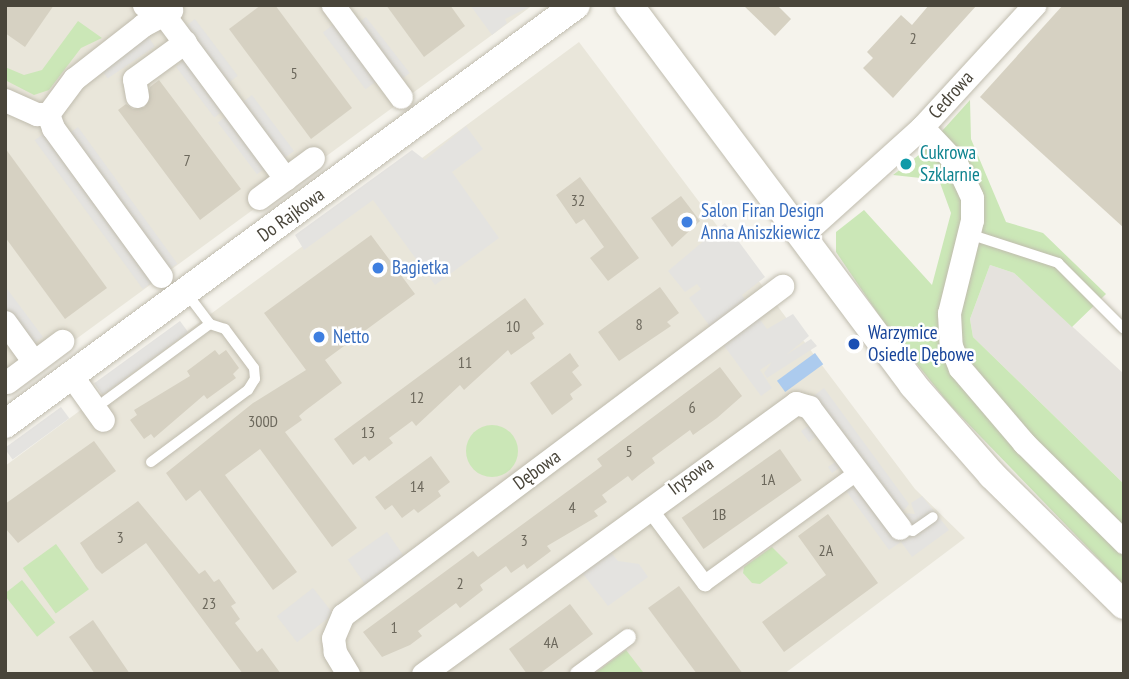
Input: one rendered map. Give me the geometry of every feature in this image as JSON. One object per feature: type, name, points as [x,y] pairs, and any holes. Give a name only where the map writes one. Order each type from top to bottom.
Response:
[{"type":"street","points":[[333,5],[401,97]]},
{"type":"street","name":"Do Rajkowa","points":[[5,424],[576,5]]},
{"type":"street","points":[[629,5],[801,236],[952,430],[1124,605]]},
{"type":"street","name":"Cedrowa","points":[[801,236],[922,127],[1034,5]]},
{"type":"street","points":[[48,114],[71,83],[162,9],[286,178]]},
{"type":"street","points":[[137,96],[134,79],[185,42]]},
{"type":"street","points":[[5,100],[37,114],[48,114]]},
{"type":"street","points":[[48,114],[53,128],[161,276]]},
{"type":"street","points":[[922,127],[956,163],[972,198],[969,234],[949,313],[951,346],[960,368],[1024,443],[1124,542]]},
{"type":"street","points":[[259,198],[313,158]]},
{"type":"street","name":"Dębowa","points":[[348,674],[335,652],[334,638],[343,615],[782,286]]},
{"type":"street","points":[[5,322],[34,362]]},
{"type":"street","points":[[7,382],[62,341]]},
{"type":"street","points":[[71,375],[104,410]]},
{"type":"street","name":"Irysowa","points":[[423,674],[796,402],[809,407],[900,528]]},
{"type":"street","points":[[649,508],[705,583],[858,472]]},
{"type":"street","points":[[578,674],[628,637]]},
{"type":"lane","points":[[969,234],[1058,263],[1124,329]]},
{"type":"lane","points":[[151,462],[248,390],[256,379],[254,368],[225,329],[211,324],[186,292]]},
{"type":"lane","points":[[104,410],[211,324]]},
{"type":"lane","name":"Irysowa","points":[[900,528],[913,531],[933,517]]},
{"type":"shaded area","points":[[5,5],[533,5],[5,391]]},
{"type":"shaded area","points":[[470,5],[529,7],[505,19],[507,23],[492,35]]},
{"type":"shaded area","points":[[366,17],[410,73],[399,82],[355,26]]},
{"type":"shaded area","points":[[195,19],[238,76],[227,84],[184,27]]},
{"type":"shaded area","points":[[334,24],[377,81],[366,89],[323,32]]},
{"type":"shaded area","points":[[147,35],[155,47],[108,78],[100,67]]},
{"type":"shaded area","points":[[579,42],[915,489],[965,538],[784,674],[5,674],[5,466]]},
{"type":"shaded area","points":[[187,58],[226,109],[214,118],[176,66]]},
{"type":"shaded area","points":[[252,95],[294,151],[283,159],[241,103]]},
{"type":"shaded area","points":[[229,114],[268,166],[257,174],[218,122]]},
{"type":"shaded area","points":[[466,126],[483,149],[452,172],[499,238],[435,285],[373,200],[304,250],[295,235],[412,150],[425,160]]},
{"type":"shaded area","points":[[78,127],[177,264],[166,272],[67,135]]},
{"type":"shaded area","points":[[46,132],[154,281],[143,289],[35,140]]},
{"type":"shaded area","points":[[725,223],[765,277],[742,295],[767,329],[793,314],[809,336],[786,355],[811,339],[817,346],[767,378],[764,373],[772,362],[760,370],[772,388],[761,396],[689,298],[701,289],[697,284],[685,292],[668,271]]},
{"type":"shaded area","points":[[990,265],[1014,273],[1124,374],[1124,484],[973,337],[970,319]]},
{"type":"shaded area","points":[[5,286],[43,337],[32,345],[5,309]]},
{"type":"shaded area","points":[[180,321],[188,332],[102,395],[94,383]]},
{"type":"shaded area","points":[[824,388],[909,504],[902,513],[915,514],[911,503],[922,496],[949,530],[912,557],[901,542],[889,550],[844,488],[855,457],[832,473],[828,467],[851,451],[831,425],[809,442],[801,431],[824,414],[812,397]]},
{"type":"shaded area","points":[[61,407],[69,418],[13,459],[5,448]]},
{"type":"shaded area","points":[[387,532],[405,558],[366,586],[348,560]]},
{"type":"shaded area","points":[[608,549],[618,561],[639,564],[648,577],[608,606],[580,570]]},
{"type":"shaded area","points":[[313,588],[333,614],[297,642],[277,616]]},
{"type":"green space","points":[[78,21],[102,38],[81,48],[49,90],[34,95],[5,80],[5,67],[24,75],[42,70]]},
{"type":"green space","points":[[970,100],[971,139],[1006,222],[1043,233],[1106,294],[1072,327],[1014,273],[990,265],[970,319],[973,337],[1124,484],[1124,585],[949,404],[885,324],[836,252],[836,232],[864,210],[932,285],[951,213],[939,180],[893,175],[924,151]]},
{"type":"green space","points":[[492,425],[511,432],[518,451],[511,470],[492,477],[473,470],[466,451],[473,432]]},
{"type":"green space","points":[[56,544],[89,589],[56,613],[23,568]]},
{"type":"green space","points":[[772,547],[788,563],[760,584],[752,583],[743,573],[744,567]]},
{"type":"green space","points":[[22,580],[55,623],[37,637],[5,596]]},
{"type":"green space","points":[[626,650],[643,672],[594,674]]},
{"type":"water","points":[[815,353],[823,364],[785,392],[777,381]]},
{"type":"building","points":[[5,5],[54,5],[25,47],[5,33]]},
{"type":"building","points":[[261,5],[275,5],[352,108],[311,139],[229,29]]},
{"type":"building","points":[[386,5],[450,5],[465,26],[424,57]]},
{"type":"building","points":[[743,5],[777,5],[791,19],[775,36]]},
{"type":"building","points":[[929,5],[977,5],[893,98],[863,68],[873,58],[867,52],[901,15],[912,25]]},
{"type":"building","points":[[1063,5],[1124,5],[1124,228],[980,97]]},
{"type":"building","points":[[159,80],[241,189],[200,220],[118,110],[126,104],[133,109],[145,107],[150,87]]},
{"type":"building","points":[[5,148],[107,288],[65,319],[5,237]]},
{"type":"building","points":[[580,177],[639,258],[608,281],[590,258],[604,247],[584,219],[576,224],[556,195]]},
{"type":"building","points":[[681,196],[700,221],[672,247],[651,218]]},
{"type":"building","points":[[371,235],[415,294],[325,360],[342,383],[299,416],[302,420],[285,432],[357,528],[332,547],[260,449],[225,475],[297,572],[273,590],[200,490],[186,501],[166,473],[253,403],[306,370],[264,313]]},
{"type":"building","points":[[660,287],[679,313],[667,322],[671,326],[619,361],[598,332]]},
{"type":"building","points":[[525,298],[544,324],[532,333],[535,338],[511,355],[508,350],[464,390],[460,385],[416,426],[412,421],[389,438],[393,443],[369,461],[365,456],[353,465],[334,439]]},
{"type":"building","points":[[215,350],[219,355],[226,350],[239,368],[233,374],[236,378],[207,399],[204,395],[154,438],[151,434],[144,439],[130,420],[137,415],[134,410],[190,376],[187,371]]},
{"type":"building","points":[[570,353],[579,366],[572,372],[582,385],[570,394],[573,399],[552,415],[530,383]]},
{"type":"building","points":[[720,367],[742,396],[717,418],[693,435],[690,430],[652,458],[655,463],[632,481],[628,476],[602,495],[607,502],[594,511],[598,516],[547,546],[551,551],[527,569],[524,564],[511,573],[506,566],[480,585],[483,590],[460,608],[456,603],[418,631],[422,636],[410,645],[382,657],[363,632],[473,551],[478,557],[602,466],[597,459]]},
{"type":"building","points":[[94,441],[116,471],[18,543],[5,528],[5,504]]},
{"type":"building","points":[[780,449],[802,480],[703,549],[682,518]]},
{"type":"building","points":[[431,456],[450,482],[438,491],[441,496],[418,513],[414,509],[402,518],[392,505],[385,510],[375,497]]},
{"type":"building","points":[[138,501],[199,574],[205,570],[214,582],[219,579],[236,603],[231,606],[240,619],[235,623],[257,652],[262,648],[281,674],[243,674],[146,543],[102,574],[96,568],[80,543]]},
{"type":"building","points":[[828,514],[878,583],[784,652],[762,622],[826,575],[798,536]]},
{"type":"building","points":[[679,586],[743,674],[697,674],[648,608]]},
{"type":"building","points":[[570,604],[593,634],[539,674],[527,674],[509,649]]},
{"type":"building","points":[[93,620],[130,674],[95,674],[69,637]]},
{"type":"place","name":"Cukrowa Szklarnie","points":[[906,164]]},
{"type":"place","name":"Salon Firan Design Anna Aniszkiewicz","points":[[687,222]]},
{"type":"place","name":"Bagietka","points":[[378,268]]},
{"type":"place","name":"Netto","points":[[319,337]]},
{"type":"place","name":"Warzymice Osiedle Dębowe","points":[[854,344]]}]
